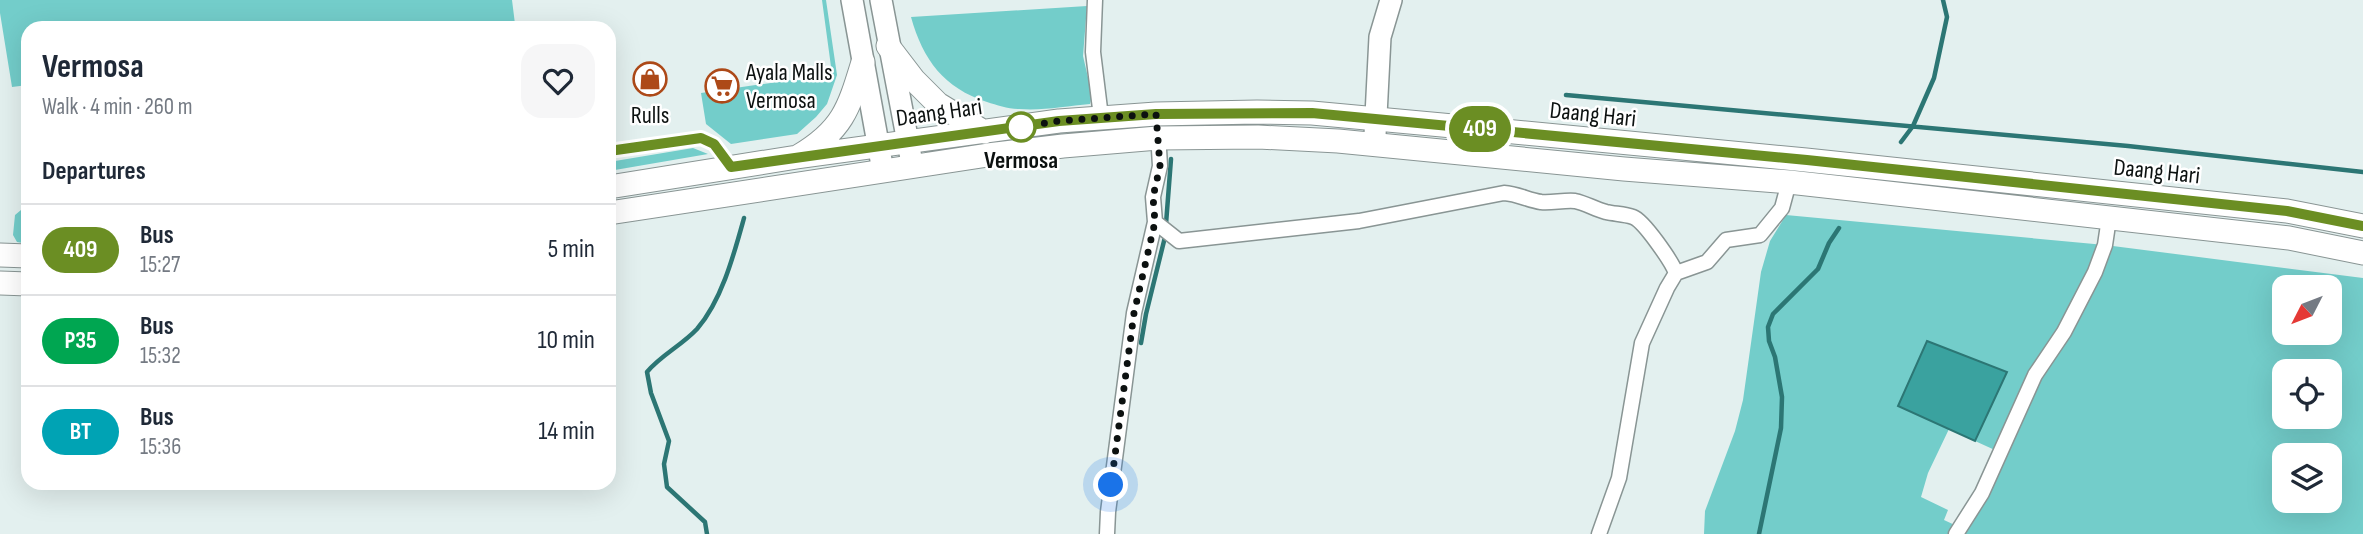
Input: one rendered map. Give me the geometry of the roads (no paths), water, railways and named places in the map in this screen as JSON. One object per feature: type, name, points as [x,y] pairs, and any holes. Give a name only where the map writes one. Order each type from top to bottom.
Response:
[{"type":"main road","points":[[852,0],[883,172]]},
{"type":"main road","points":[[881,0],[912,167]]},
{"type":"main road","points":[[1374,144],[1380,37],[1391,0]]},
{"type":"main road","points":[[888,46],[914,80],[938,104],[985,132]]},
{"type":"main road","points":[[797,157],[821,141],[843,118],[863,62]]},
{"type":"main road","name":"Daang Hari","points":[[616,186],[797,157],[1059,121],[1156,114],[1312,113],[1793,159],[2287,211],[2363,226]]},
{"type":"main road","name":"Daang Hari","points":[[616,213],[1063,146],[1158,138],[1258,137],[1374,144],[1789,182],[2289,238],[2363,253]]},
{"type":"main road","points":[[0,255],[21,256]]},
{"type":"main road","points":[[0,283],[21,284]]},
{"type":"street","points":[[1095,0],[1093,52],[1101,117]]},
{"type":"street","points":[[1107,534],[1134,313],[1155,222],[1153,197],[1160,166],[1156,114]]},
{"type":"street","points":[[1599,534],[1619,478],[1642,343],[1667,288],[1676,273],[1707,262],[1727,240],[1760,235],[1783,208],[1789,182]]},
{"type":"street","points":[[1155,222],[1180,241],[1359,220],[1504,193],[1516,194],[1546,202],[1575,201],[1605,212],[1635,218],[1647,229],[1672,262],[1676,273]]},
{"type":"street","points":[[1956,534],[1982,494],[2035,374],[2064,332],[2095,272],[2105,245],[2109,218]]},
{"type":"waterway","points":[[1901,142],[1913,126],[1934,78],[1947,17],[1943,0]]},
{"type":"waterway","points":[[1566,95],[2128,146],[2363,172]]},
{"type":"waterway","points":[[1166,224],[1171,159]]},
{"type":"waterway","points":[[707,534],[705,522],[667,487],[664,464],[669,441],[651,393],[647,372],[658,360],[691,335],[706,317],[726,276],[744,218]]},
{"type":"waterway","points":[[1759,534],[1781,428],[1782,397],[1768,327],[1773,314],[1818,269],[1839,228]]},
{"type":"waterway","points":[[1141,343],[1165,237]]},
{"type":"place","name":"Rulls","points":[[650,79]]},
{"type":"place","name":"Ayala Malls Vermosa","points":[[722,86]]},
{"type":"place","name":"Vermosa","points":[[1021,127]]}]
